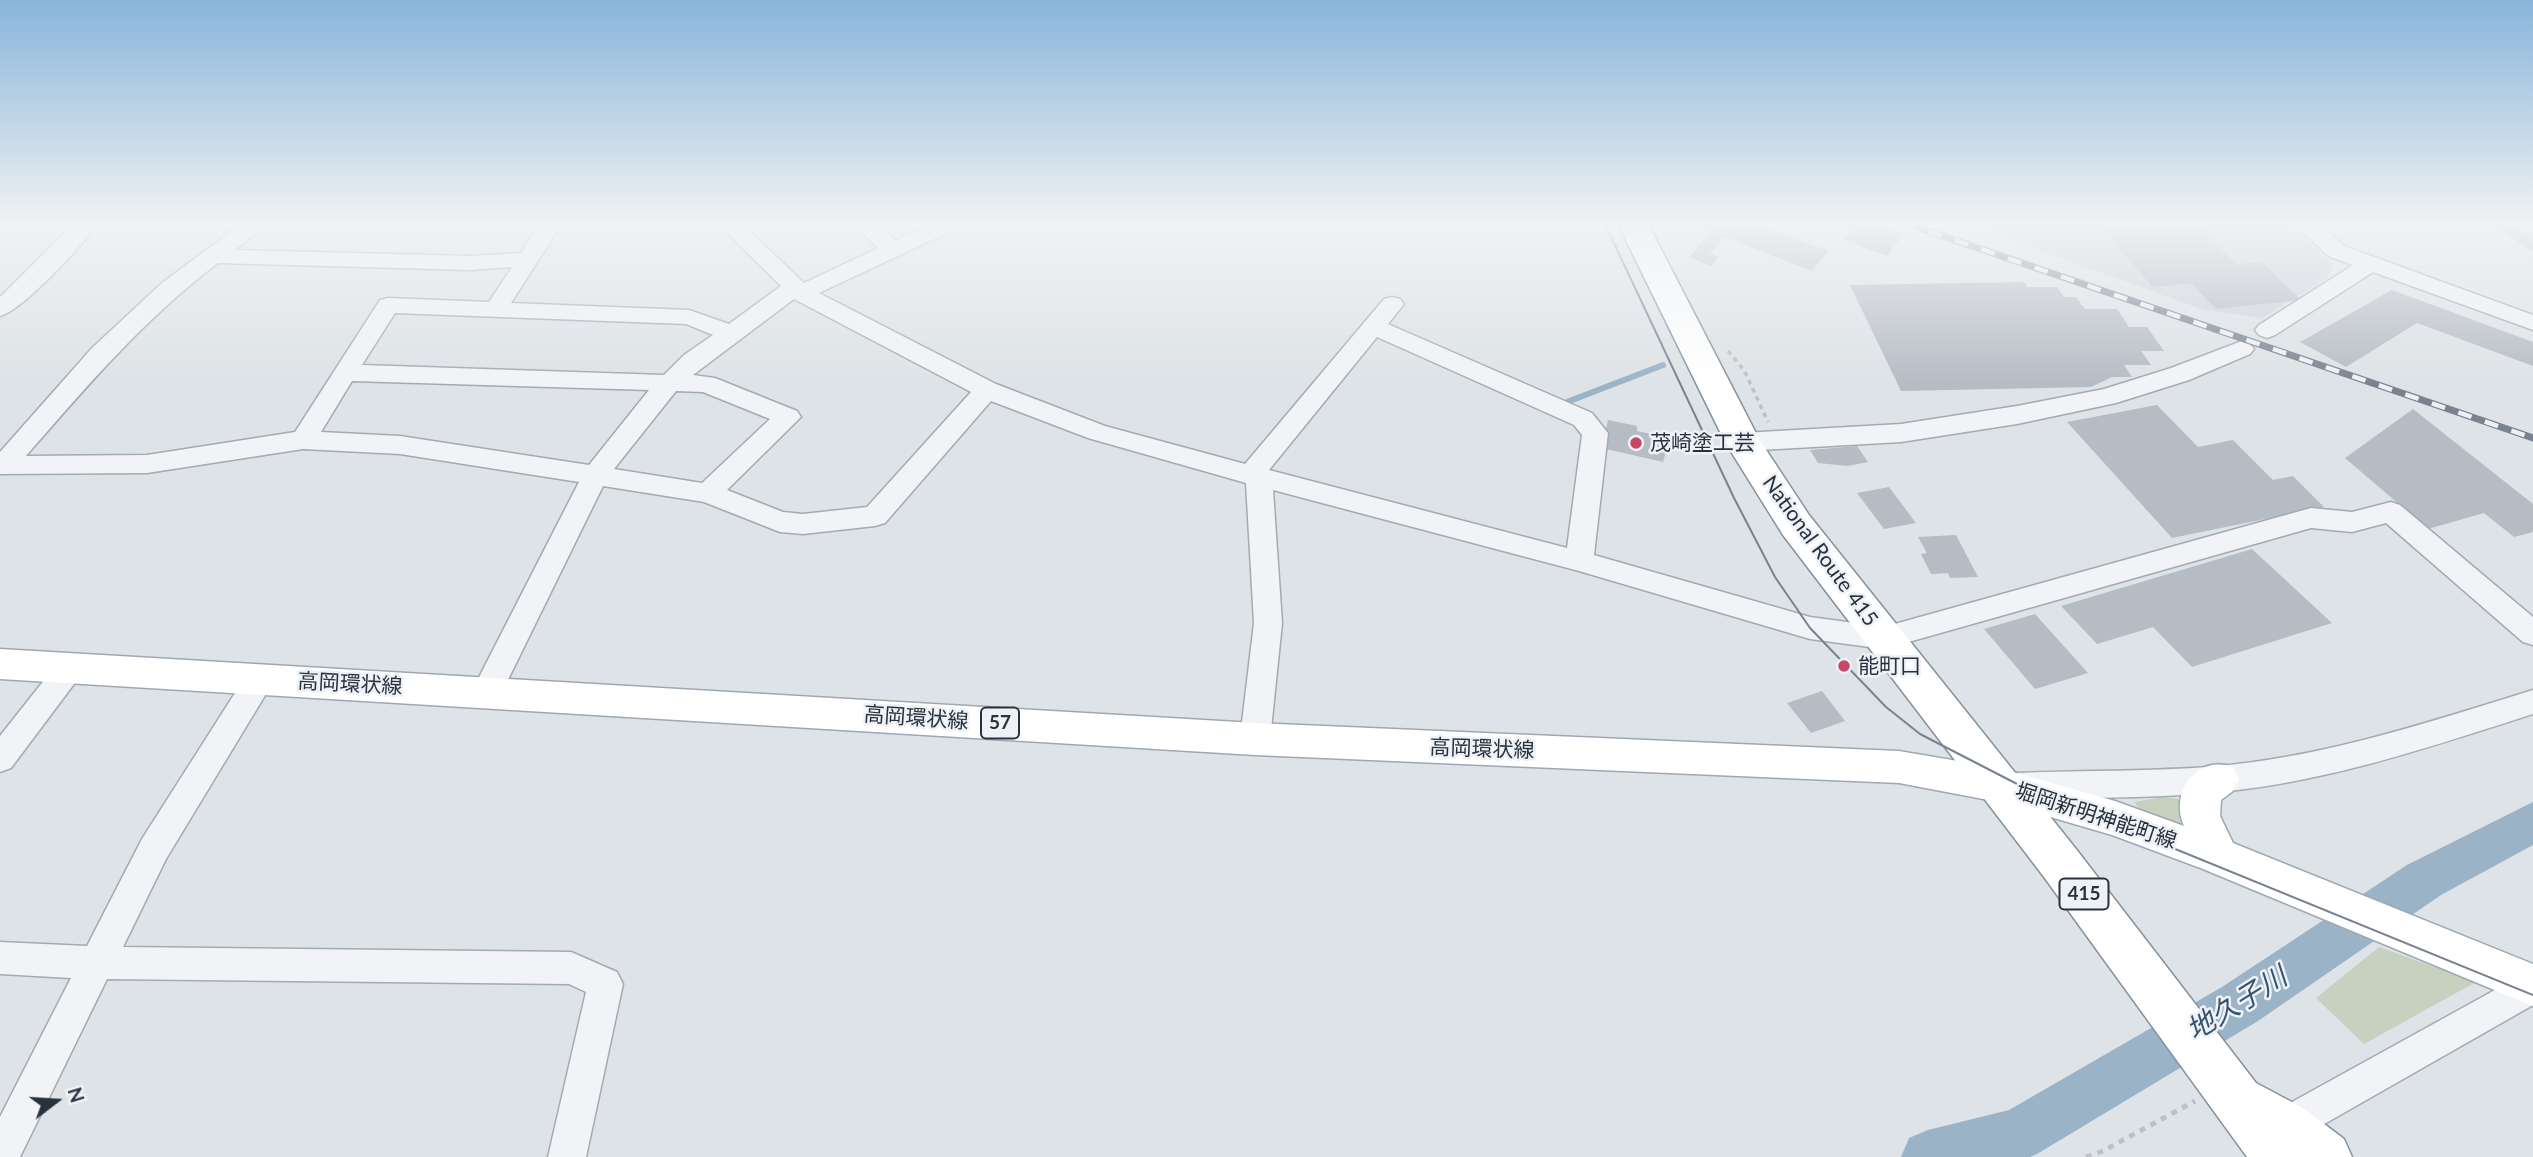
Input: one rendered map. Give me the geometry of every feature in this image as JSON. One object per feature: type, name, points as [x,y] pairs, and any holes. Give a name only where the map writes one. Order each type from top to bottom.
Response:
[{"type":"highway","name":"National Route 415","points":[[1658,276],[1707,375],[1744,442],[1796,525],[1999,785]]},
{"type":"highway","name":"415","points":[[1999,785],[2228,1086],[2282,1142],[2326,1157]]},
{"type":"main road","name":"高岡環状線","points":[[0,664],[1255,739],[1899,767],[1999,785]]},
{"type":"main road","points":[[2218,856],[2200,816],[2201,792],[2219,779]]},
{"type":"main road","name":"堀岡新明神能町線","points":[[1999,785],[2115,818],[2218,856],[2309,905]]},
{"type":"main road","name":"堀岡新明神能町線","points":[[1999,785],[2143,849],[2309,905],[2528,993]]},
{"type":"street","points":[[0,309],[38,276]]},
{"type":"street","points":[[1,465],[101,354],[186,276]]},
{"type":"street","points":[[495,310],[517,276]]},
{"type":"street","points":[[783,276],[798,290],[986,390],[1097,432],[1579,561],[1810,628],[1884,638],[2311,518],[2352,522],[2391,512],[2533,634]]},
{"type":"street","points":[[487,691],[596,474],[668,385],[693,361],[730,334],[798,290],[833,276]]},
{"type":"street","points":[[2267,330],[2351,276]]},
{"type":"street","points":[[2403,276],[2533,323]]},
{"type":"street","points":[[1255,739],[1268,623],[1259,477],[1255,469],[1392,304]]},
{"type":"street","points":[[303,440],[388,305],[689,317],[730,334]]},
{"type":"street","points":[[1375,327],[1583,419],[1595,433],[1579,561]]},
{"type":"street","points":[[1744,442],[1901,433],[2017,415],[2107,397],[2180,374],[2242,349]]},
{"type":"street","points":[[346,373],[668,385],[706,384],[788,416],[708,493]]},
{"type":"street","points":[[1,465],[147,464],[303,440],[400,445],[708,493],[780,522],[803,524],[875,516],[986,390]]},
{"type":"street","points":[[0,759],[70,668]]},
{"type":"street","points":[[0,1157],[154,849],[260,679]]},
{"type":"street","points":[[1999,785],[2219,779],[2305,766],[2391,747],[2533,702]]},
{"type":"street","points":[[0,958],[97,963],[571,968],[605,984],[568,1157]]},
{"type":"street","points":[[2282,1142],[2528,993]]},
{"type":"path","points":[[2086,1157],[2103,1151],[2228,1086]]},
{"type":"shaded area","points":[[2110,276],[2328,276],[2263,318],[2204,310]]},
{"type":"green space","points":[[2163,797],[2181,799],[2192,829],[2144,815],[2134,802]]},
{"type":"green space","points":[[2379,947],[2476,982],[2364,1044],[2316,998]]},
{"type":"building","points":[[2143,276],[2276,276],[2301,300],[2216,309],[2191,283],[2153,287]]},
{"type":"building","points":[[2024,282],[2027,287],[2057,287],[2064,297],[2076,297],[2085,309],[2117,309],[2129,327],[2147,327],[2164,351],[2141,351],[2151,365],[2124,365],[2132,377],[2112,377],[2091,387],[1901,391],[1850,285]]},
{"type":"building","points":[[2392,290],[2533,342],[2533,366],[2417,323],[2346,367],[2300,342]]},
{"type":"building","points":[[2157,405],[2198,447],[2233,440],[2273,480],[2293,476],[2324,507],[2172,538],[2067,422]]},
{"type":"building","points":[[2413,409],[2533,504],[2533,532],[2514,537],[2484,513],[2428,529],[2345,458]]},
{"type":"building","name":"茂崎塗工芸","points":[[1608,420],[1637,426],[1637,431],[1670,438],[1663,462],[1602,448]]},
{"type":"building","points":[[1857,446],[1868,462],[1848,466],[1818,463],[1810,450]]},
{"type":"building","points":[[1889,487],[1916,523],[1884,529],[1857,493]]},
{"type":"building","points":[[1956,535],[1978,577],[1950,578],[1948,573],[1931,574],[1921,554],[1927,553],[1918,537]]},
{"type":"building","points":[[2252,549],[2332,623],[2192,667],[2153,627],[2097,644],[2061,606]]},
{"type":"building","points":[[2035,614],[2088,673],[2035,689],[1984,629]]},
{"type":"building","points":[[1822,691],[1845,721],[1811,733],[1787,703]]},
{"type":"waterway","points":[[1567,402],[1663,365]]},
{"type":"waterway","name":"地久子川","points":[[1928,1157],[2018,1135],[2240,1004],[2424,880],[2533,822]]},
{"type":"tram line","points":[[1629,276],[1734,498],[1775,577],[1810,628],[1886,707],[1920,734],[2021,786],[2533,995]]},
{"type":"railway","points":[[2060,276],[2533,438]]},
{"type":"place","name":"茂崎塗工芸","points":[[1636,443]]},
{"type":"place","name":"能町口","points":[[1844,666]]}]
